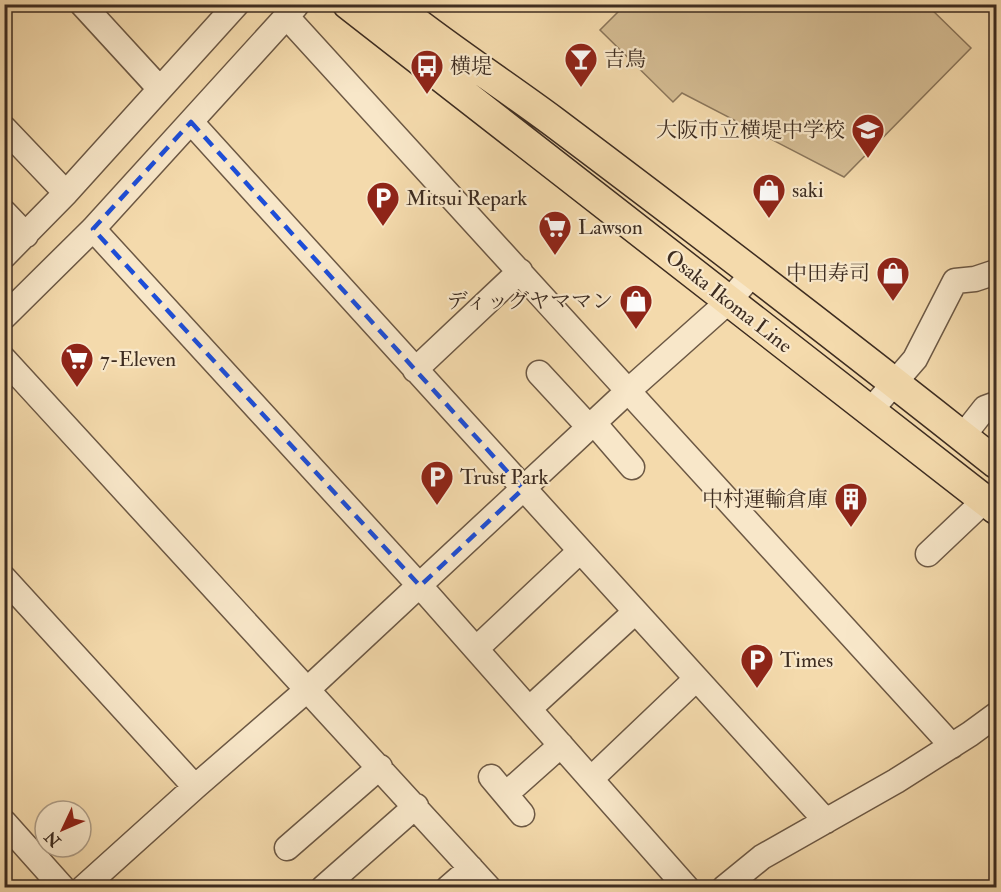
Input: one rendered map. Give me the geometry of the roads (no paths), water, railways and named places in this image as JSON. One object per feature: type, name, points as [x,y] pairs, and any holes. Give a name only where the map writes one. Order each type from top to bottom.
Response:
[{"type":"main road","name":"Osaka Ikoma Line","points":[[348,4],[991,504]]},
{"type":"main road","name":"Osaka Ikoma Line","points":[[392,4],[451,50],[502,83],[753,273],[996,463]]},
{"type":"street","points":[[82,4],[160,89]]},
{"type":"street","points":[[4,256],[66,194],[237,4]]},
{"type":"street","points":[[4,316],[93,229],[292,10],[520,271],[952,746]]},
{"type":"street","points":[[190,122],[826,821]]},
{"type":"street","points":[[4,128],[66,194]]},
{"type":"street","points":[[4,212],[26,235]]},
{"type":"street","points":[[93,229],[420,586],[687,888]]},
{"type":"street","points":[[415,370],[520,271]]},
{"type":"street","points":[[871,411],[915,359],[956,281],[975,279],[996,272]]},
{"type":"street","points":[[83,888],[308,689],[629,390],[729,301],[753,273]]},
{"type":"street","points":[[4,359],[489,888]]},
{"type":"street","points":[[539,373],[633,467]]},
{"type":"street","points":[[963,436],[985,408],[996,404]]},
{"type":"street","points":[[928,554],[991,504]]},
{"type":"street","points":[[476,650],[580,551]]},
{"type":"street","points":[[4,578],[195,787]]},
{"type":"street","points":[[529,709],[635,612]]},
{"type":"street","points":[[591,779],[696,679]]},
{"type":"street","points":[[724,888],[762,857],[896,781],[996,715]]},
{"type":"street","points":[[522,814],[499,786],[561,745]]},
{"type":"street","points":[[287,848],[380,767]]},
{"type":"street","points":[[323,888],[416,806]]},
{"type":"street","points":[[4,822],[63,888]]},
{"type":"street","points":[[448,888],[471,868]]},
{"type":"place","name":"吉鳥","points":[[581,88]]},
{"type":"place","name":"横堤","points":[[427,95]]},
{"type":"place","name":"大阪市立横堤中学校","points":[[868,159]]},
{"type":"place","name":"saki","points":[[769,219]]},
{"type":"place","name":"Mitsui Repark","points":[[383,227]]},
{"type":"place","name":"Lawson","points":[[555,256]]},
{"type":"place","name":"中田寿司","points":[[893,302]]},
{"type":"place","name":"ディッグヤママン","points":[[636,330]]},
{"type":"place","name":"7-Eleven","points":[[77,388]]},
{"type":"place","name":"Trust Park","points":[[437,506]]},
{"type":"place","name":"中村運輸倉庫","points":[[851,528]]},
{"type":"place","name":"Times","points":[[757,689]]}]
